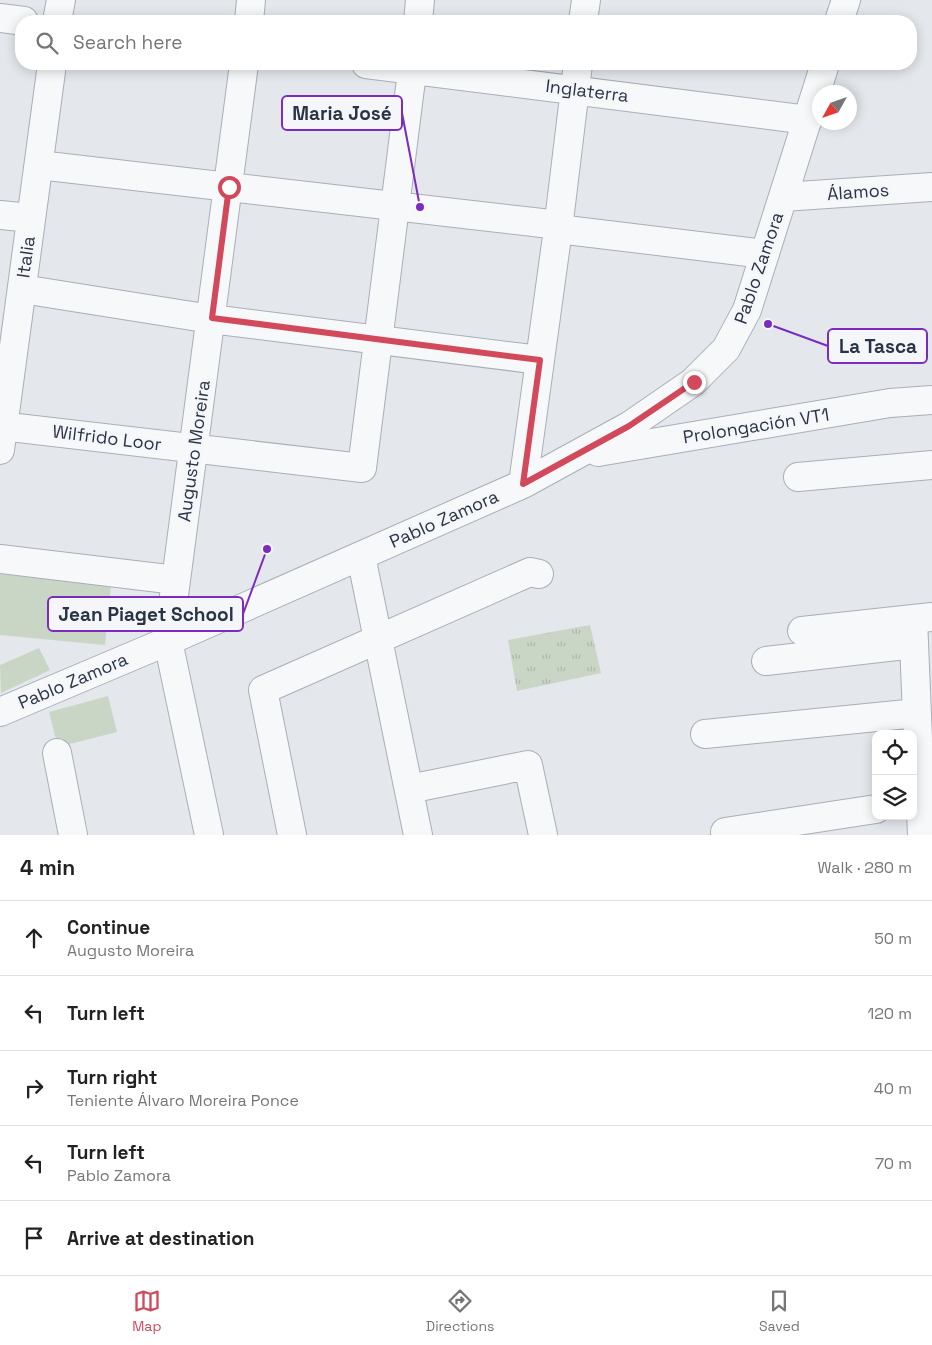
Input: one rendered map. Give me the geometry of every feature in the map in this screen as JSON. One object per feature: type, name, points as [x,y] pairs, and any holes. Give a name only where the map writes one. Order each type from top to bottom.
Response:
[{"type":"street","points":[[59,15],[61,0]]},
{"type":"street","points":[[250,15],[251,0]]},
{"type":"street","points":[[419,15],[420,0]]},
{"type":"street","points":[[584,15],[586,0]]},
{"type":"street","points":[[841,15],[846,0]]},
{"type":"street","points":[[0,18],[15,20]]},
{"type":"street","name":"Italia","points":[[1,434],[51,70]]},
{"type":"street","name":"Augusto Moreira","points":[[209,835],[168,641],[243,70]]},
{"type":"street","points":[[378,338],[412,70]]},
{"type":"street","name":"Inglaterra","points":[[461,70],[576,77],[808,120]]},
{"type":"street","name":"Pablo Zamora","points":[[0,712],[168,641],[523,484],[580,454],[674,397],[716,361],[741,325],[823,70]]},
{"type":"street","points":[[523,484],[558,227],[576,77]]},
{"type":"street","points":[[39,165],[396,206],[765,254]]},
{"type":"street","name":"Álamos","points":[[783,197],[932,187]]},
{"type":"street","points":[[0,215],[31,218]]},
{"type":"street","points":[[22,289],[212,318],[540,360]]},
{"type":"street","name":"Wilfrido Loor","points":[[1,434],[194,448],[362,468],[378,338]]},
{"type":"street","name":"Prolongación VT1","points":[[580,454],[890,404],[932,400]]},
{"type":"street","points":[[798,478],[932,465]]},
{"type":"street","points":[[361,556],[418,835]]},
{"type":"street","points":[[0,559],[176,580]]},
{"type":"street","points":[[292,835],[263,690],[530,572],[539,574]]},
{"type":"street","points":[[802,631],[919,627]]},
{"type":"street","points":[[766,661],[919,627]]},
{"type":"street","points":[[917,775],[919,627]]},
{"type":"street","points":[[705,734],[917,713]]},
{"type":"street","points":[[57,753],[72,835]]},
{"type":"street","points":[[409,789],[528,765],[543,835]]},
{"type":"street","points":[[917,802],[922,835]]},
{"type":"street","points":[[725,832],[872,810]]},
{"type":"green space","points":[[0,574],[111,585],[105,645],[0,635]]},
{"type":"green space","points":[[590,625],[601,673],[517,691],[508,640]]},
{"type":"green space","points":[[39,648],[50,670],[1,693],[0,665]]},
{"type":"green space","points":[[108,696],[117,732],[58,747],[49,712]]},
{"type":"place","name":"Maria José","points":[[420,207]]},
{"type":"place","name":"La Tasca","points":[[768,324]]},
{"type":"place","name":"Jean Piaget School","points":[[267,549]]},
{"type":"route","points":[[229,187],[212,318],[540,360],[523,484],[629,426],[694,382]]}]
